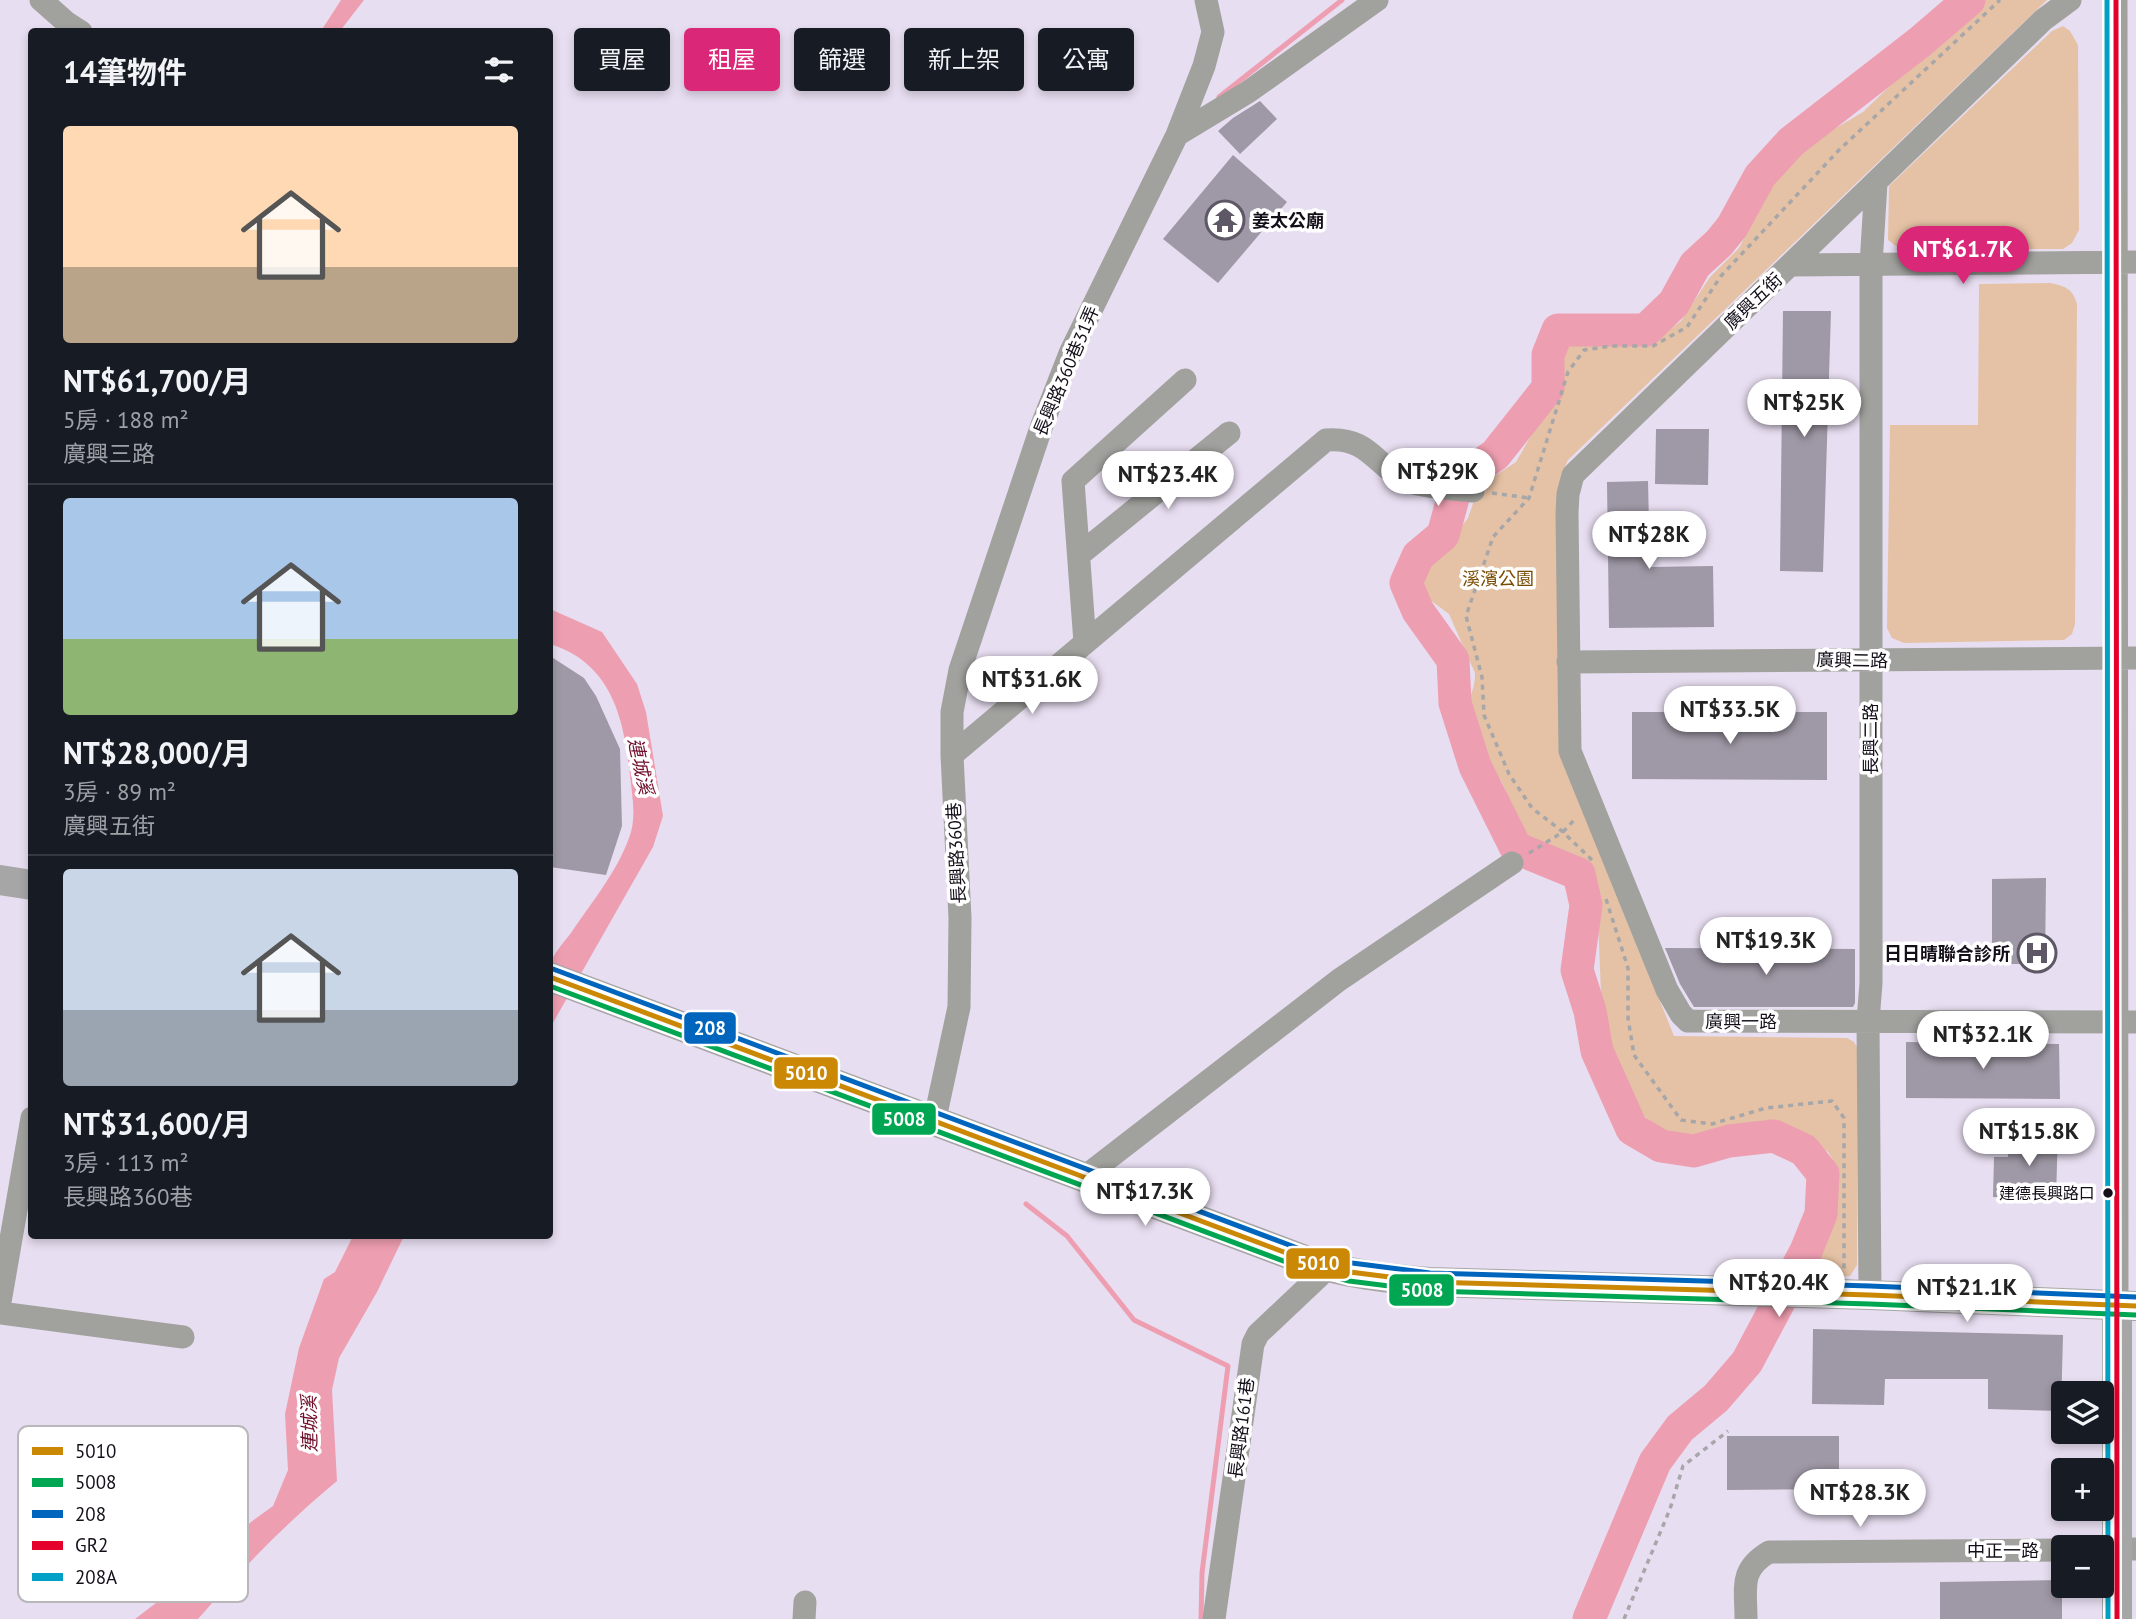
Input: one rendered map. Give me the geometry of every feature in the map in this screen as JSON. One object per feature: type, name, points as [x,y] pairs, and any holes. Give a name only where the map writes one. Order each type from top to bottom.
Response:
[{"type":"main road","points":[[0,880],[28,885]]},
{"type":"main road","points":[[556,980],[1328,1268],[1372,1277],[1429,1282],[1870,1295],[2127,1306],[2117,1619]]},
{"type":"street","points":[[41,0],[75,28]]},
{"type":"street","name":"長興路360巷31弄","points":[[951,755],[952,712],[960,670],[1042,425],[1071,351],[1177,135],[1209,52],[1213,32],[1206,0]]},
{"type":"street","points":[[1177,135],[1248,92],[1377,0]]},
{"type":"street","name":"廣興五街","points":[[1568,662],[1567,513],[1573,475],[2043,20],[2070,0]]},
{"type":"street","points":[[2116,0],[2126,262],[2127,1306]]},
{"type":"street","name":"長興二路","points":[[1870,1295],[1868,1021],[1871,983],[1871,265],[1876,184]]},
{"type":"street","points":[[1791,265],[2126,262]]},
{"type":"street","points":[[1085,643],[1073,481],[1185,380]]},
{"type":"street","points":[[1079,555],[1229,433]]},
{"type":"street","points":[[951,755],[1326,440],[1339,439],[1359,445],[1408,482],[1473,491]]},
{"type":"street","name":"廣興二路","points":[[1568,662],[2126,658]]},
{"type":"street","name":"廣興一路","points":[[1568,662],[1570,751],[1667,990],[1688,1021],[2126,1022]]},
{"type":"street","name":"長興路360巷","points":[[934,1123],[959,1007],[960,918],[951,755]]},
{"type":"street","points":[[1083,1178],[1339,980],[1512,863]]},
{"type":"street","points":[[0,1302],[28,1141]]},
{"type":"street","name":"長興路161巷","points":[[1214,1619],[1253,1344],[1258,1334],[1328,1268]]},
{"type":"street","points":[[0,1312],[183,1336]]},
{"type":"street","name":"中正一路","points":[[1746,1619],[1747,1573],[1754,1561],[1769,1552],[2051,1550]]},
{"type":"path","points":[[1473,491],[1529,498]]},
{"type":"path","points":[[1512,863],[1563,832],[1590,803]]},
{"type":"path","points":[[1624,1619],[1670,1509],[1683,1466],[1728,1431]]},
{"type":"green space","name":"溪濱公園","points":[[1982,0],[2047,0],[1568,460],[1561,475],[1558,503],[1559,751],[1674,1036],[1847,1038],[1854,1042],[1858,1049],[1857,1265],[1850,1276],[1814,1275],[1834,1212],[1836,1192],[1833,1160],[1828,1152],[1795,1133],[1769,1125],[1737,1129],[1708,1142],[1684,1142],[1668,1139],[1644,1116],[1609,1046],[1602,1018],[1597,894],[1593,877],[1576,862],[1547,855],[1521,828],[1502,782],[1466,724],[1466,711],[1475,673],[1449,614],[1422,594],[1419,582],[1468,518],[1479,486],[1516,462],[1552,399],[1558,376],[1556,347],[1559,342],[1568,338],[1637,338],[1669,330],[1681,321],[1710,277],[1739,248],[1779,173],[1793,157],[1807,145],[1863,112],[1896,80],[1940,26],[1964,16]]},
{"type":"green space","points":[[2063,26],[2070,31],[2078,45],[2079,230],[2072,243],[2063,249],[1900,249],[1888,240],[1889,186],[2052,31]]},
{"type":"green space","points":[[2050,283],[2067,289],[2073,294],[2077,304],[2075,624],[2072,634],[2064,640],[1904,643],[1892,638],[1887,628],[1890,425],[1978,425],[1979,284]]},
{"type":"water","points":[[341,0],[364,0],[342,28],[323,28]]},
{"type":"water","name":"連城溪","points":[[553,610],[602,632],[637,684],[646,712],[663,816],[653,847],[553,1023],[553,959],[618,863],[629,838],[633,815],[627,753],[618,713],[601,679],[587,664],[553,645]]},
{"type":"water","name":"連城溪","points":[[352,1239],[403,1239],[377,1292],[339,1358],[332,1390],[337,1481],[248,1564],[248,1525],[273,1506],[288,1470],[285,1414],[299,1348],[324,1279],[335,1272]]},
{"type":"water","points":[[157,1602],[214,1602],[198,1619],[135,1619]]},
{"type":"building","points":[[1260,101],[1277,119],[1240,154],[1218,131]]},
{"type":"building","name":"姜太公廟","points":[[1233,155],[1287,202],[1218,283],[1163,239]]},
{"type":"building","points":[[1783,311],[1831,311],[1823,572],[1780,571]]},
{"type":"building","points":[[1656,429],[1709,429],[1708,485],[1655,484]]},
{"type":"building","points":[[1648,481],[1650,567],[1713,566],[1714,627],[1609,628],[1607,482]]},
{"type":"building","points":[[553,658],[584,678],[596,696],[620,749],[622,826],[606,875],[553,867]]},
{"type":"building","points":[[1632,712],[1827,712],[1827,780],[1632,779]]},
{"type":"building","points":[[2046,878],[2045,964],[1992,964],[1992,879]]},
{"type":"building","points":[[1665,948],[1855,949],[1855,1003],[1853,1007],[1694,1007],[1680,984]]},
{"type":"building","points":[[1906,1042],[2059,1044],[2060,1099],[1906,1098]]},
{"type":"building","points":[[2034,1129],[2058,1129],[2056,1199],[1993,1197],[1994,1157],[2008,1157],[2008,1141],[2034,1141]]},
{"type":"building","points":[[1813,1329],[2063,1335],[2062,1381],[2051,1381],[2051,1411],[1988,1409],[1988,1379],[1885,1379],[1884,1405],[1812,1404]]},
{"type":"building","points":[[1727,1436],[1839,1436],[1839,1489],[1727,1490]]},
{"type":"building","points":[[2051,1580],[2051,1598],[2062,1598],[2062,1619],[1940,1619],[1940,1582]]},
{"type":"waterway","points":[[1219,97],[1342,0]]},
{"type":"waterway","points":[[1589,1619],[1655,1462],[1680,1428],[1716,1398],[1747,1362],[1806,1251],[1821,1214],[1823,1174],[1804,1150],[1774,1136],[1729,1141],[1694,1151],[1661,1146],[1632,1129],[1597,1051],[1590,1011],[1577,970],[1586,905],[1579,874],[1516,848],[1475,766],[1455,703],[1453,660],[1418,611],[1406,583],[1418,556],[1443,535],[1458,480],[1495,455],[1548,388],[1548,355],[1558,330],[1646,330],[1674,303],[1695,265],[1732,227],[1760,176],[1791,142],[1920,42],[1969,0]]},
{"type":"waterway","points":[[1026,1204],[1067,1236],[1134,1320],[1228,1366],[1202,1573],[1201,1619]]},
{"type":"transit line","name":"208A","points":[[2107,0],[2108,1619]]},
{"type":"transit line","name":"GR2","points":[[2116,0],[2117,1619]]},
{"type":"transit line","name":"208","points":[[553,969],[1308,1252],[1352,1263],[1430,1273],[2136,1297]]},
{"type":"transit line","name":"5010","points":[[553,978],[1305,1260],[1350,1272],[1429,1282],[2136,1306]]},
{"type":"transit line","name":"5008","points":[[553,987],[1302,1268],[1349,1281],[1429,1291],[2136,1315]]},
{"type":"place","name":"姜太公廟","points":[[1225,220]]},
{"type":"place","name":"日日晴聯合診所","points":[[2037,953]]},
{"type":"place","name":"建德長興路口","points":[[2108,1193]]}]
